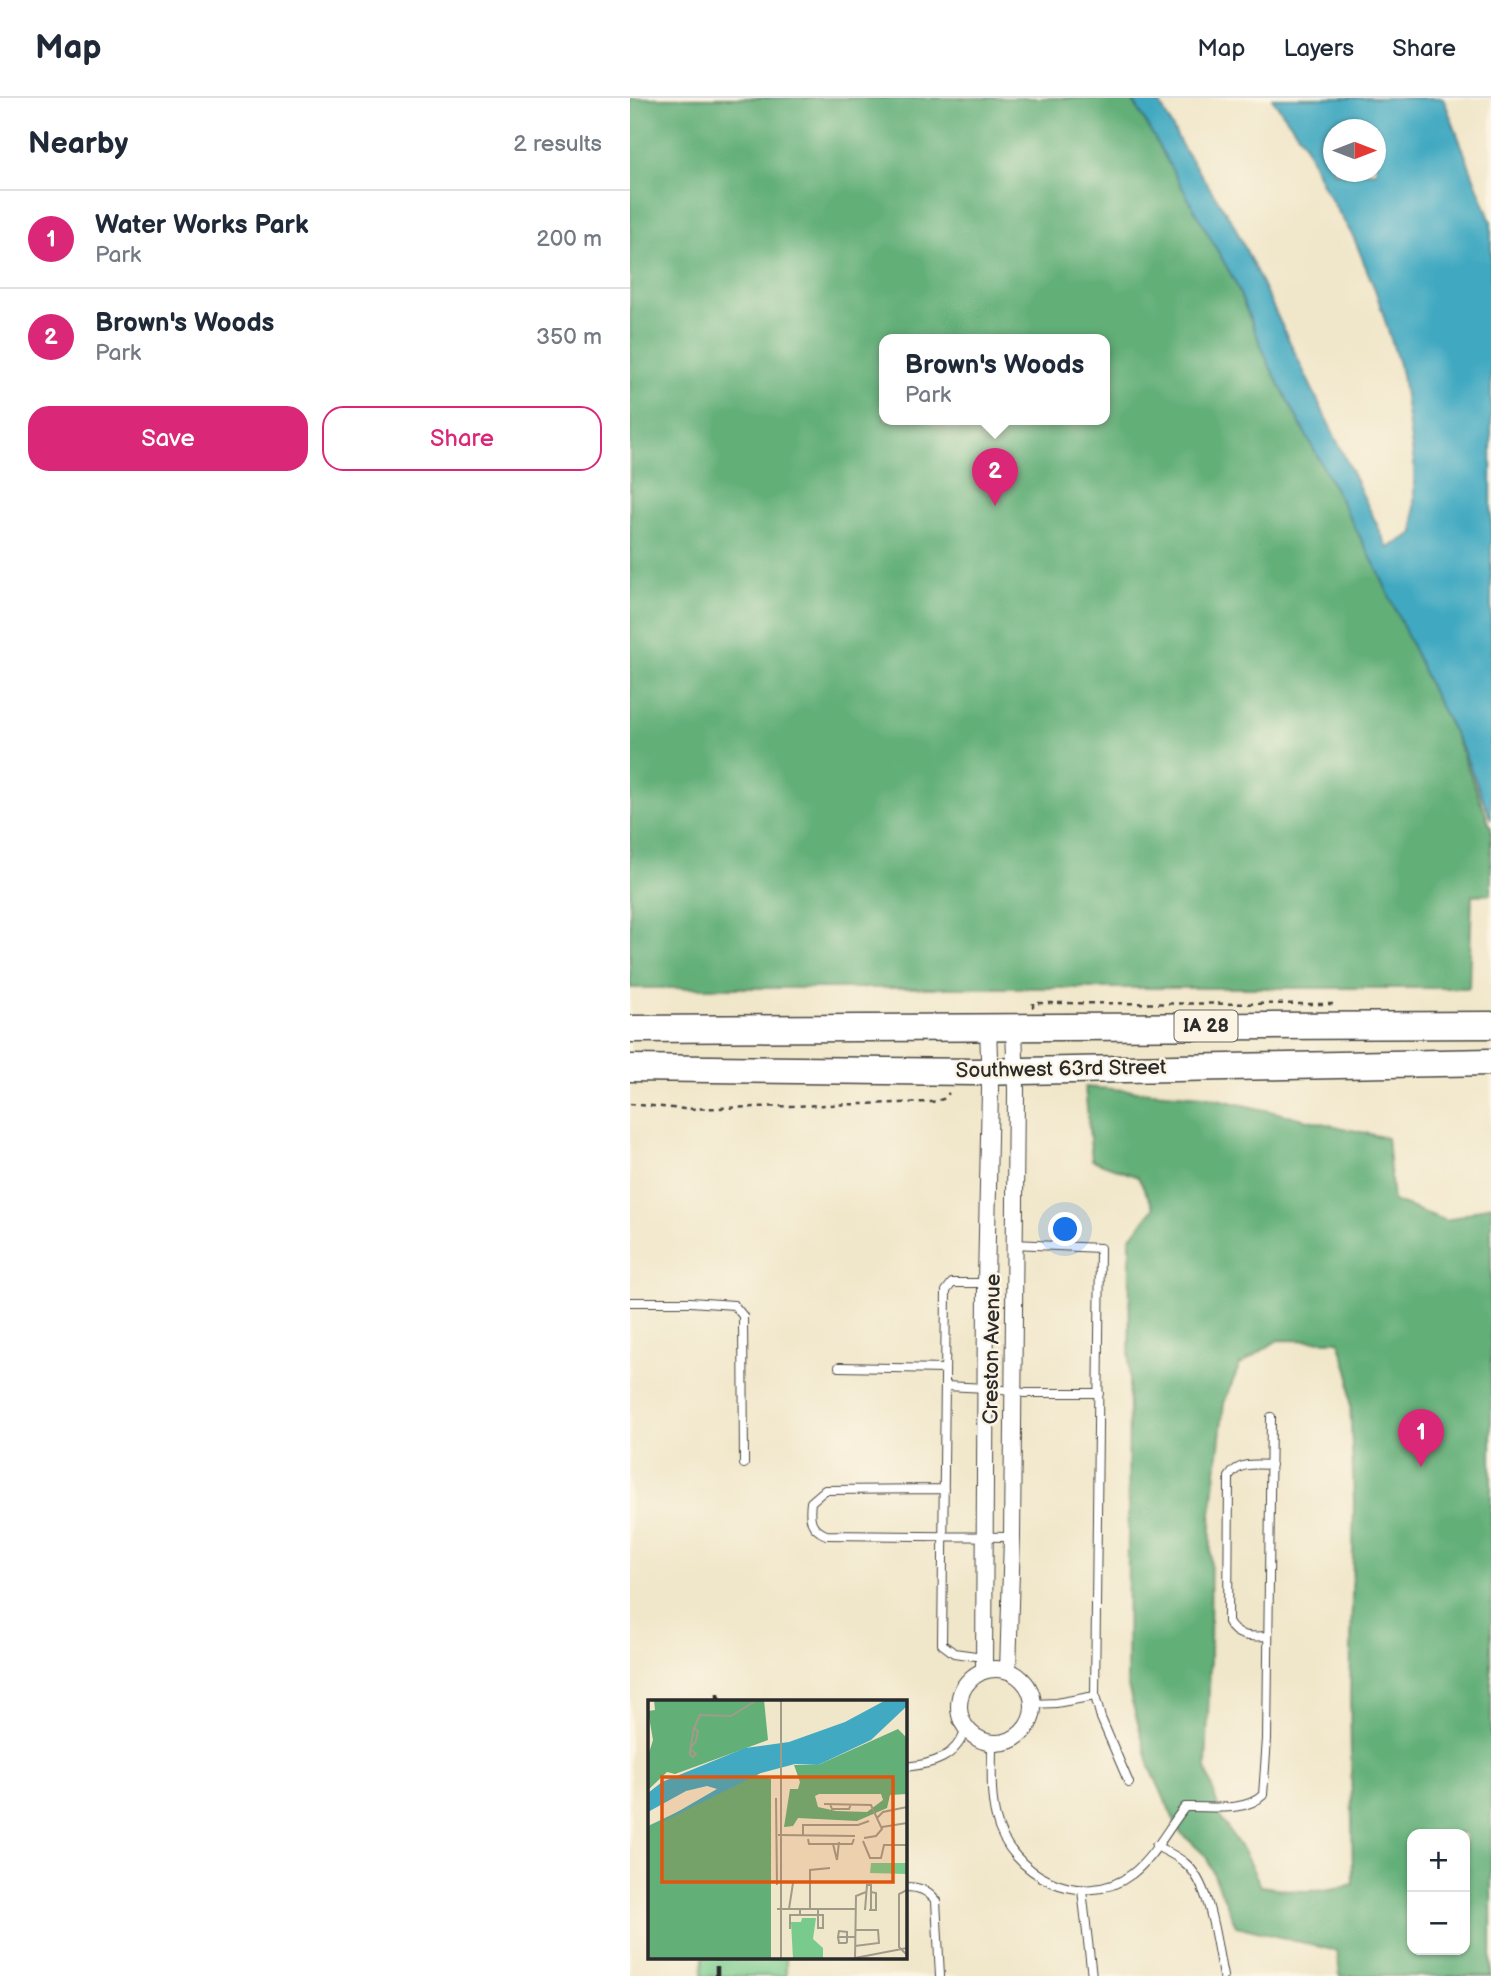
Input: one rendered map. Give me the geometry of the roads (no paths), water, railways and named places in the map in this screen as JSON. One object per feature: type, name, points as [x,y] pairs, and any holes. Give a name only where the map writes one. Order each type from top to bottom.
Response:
[{"type":"main road","name":"Southwest 63rd Street","points":[[630,1030],[1012,1022],[1491,1025]]},
{"type":"main road","name":"Southwest 63rd Street","points":[[630,1068],[989,1071],[1491,1062]]},
{"type":"street","name":"Creston Avenue","points":[[1008,1671],[1012,1537],[1016,1070],[1012,1022]]},
{"type":"street","name":"Creston Avenue","points":[[984,1664],[989,1071],[1012,1022]]},
{"type":"street","points":[[984,1664],[1008,1671],[1023,1680],[1030,1690],[1033,1704],[1028,1726],[1010,1741],[992,1743],[975,1737],[966,1729],[960,1718],[960,1693],[984,1664]]},
{"type":"lane","points":[[1014,1244],[1100,1248],[1095,1696],[1101,1718],[1129,1783]]},
{"type":"lane","points":[[984,1664],[954,1653],[942,1644],[946,1291],[952,1283],[986,1283]]},
{"type":"lane","points":[[630,1302],[734,1305],[743,1317],[744,1464]]},
{"type":"lane","points":[[839,1367],[945,1369]]},
{"type":"lane","points":[[945,1387],[987,1388],[1025,1393],[1099,1393]]},
{"type":"lane","points":[[992,1743],[996,1818],[1004,1838],[1016,1856],[1032,1872],[1048,1881],[1082,1890],[1113,1885],[1132,1873],[1185,1807],[1241,1806],[1255,1803],[1263,1795],[1267,1739],[1271,1416]]},
{"type":"lane","points":[[1268,1636],[1239,1634],[1228,1622],[1229,1477],[1233,1471],[1245,1465],[1271,1465]]},
{"type":"lane","points":[[944,1489],[825,1490],[811,1502],[809,1518],[816,1530],[826,1535],[1012,1537]]},
{"type":"lane","points":[[1033,1704],[1095,1696]]},
{"type":"lane","points":[[906,1767],[923,1765],[944,1757],[960,1745],[966,1729]]},
{"type":"lane","points":[[1156,1846],[1185,1863],[1198,1877],[1223,1976]]},
{"type":"lane","points":[[906,1887],[928,1891],[936,1901],[940,1976]]},
{"type":"lane","points":[[1082,1890],[1093,1976]]},
{"type":"water","points":[[1132,98],[1157,98],[1182,146],[1233,223],[1388,548],[1414,533],[1414,463],[1402,374],[1376,292],[1354,238],[1322,184],[1304,142],[1272,98],[1443,98],[1491,222],[1491,819],[1462,748],[1432,691],[1379,573],[1269,365],[1235,282]]},
{"type":"railway","points":[[718,1693],[718,1700]]},
{"type":"railway","points":[[717,1958],[717,1976]]},
{"type":"place","name":"Brown's Woods","points":[[995,506]]},
{"type":"place","name":"Water Works Park","points":[[1421,1467]]}]
